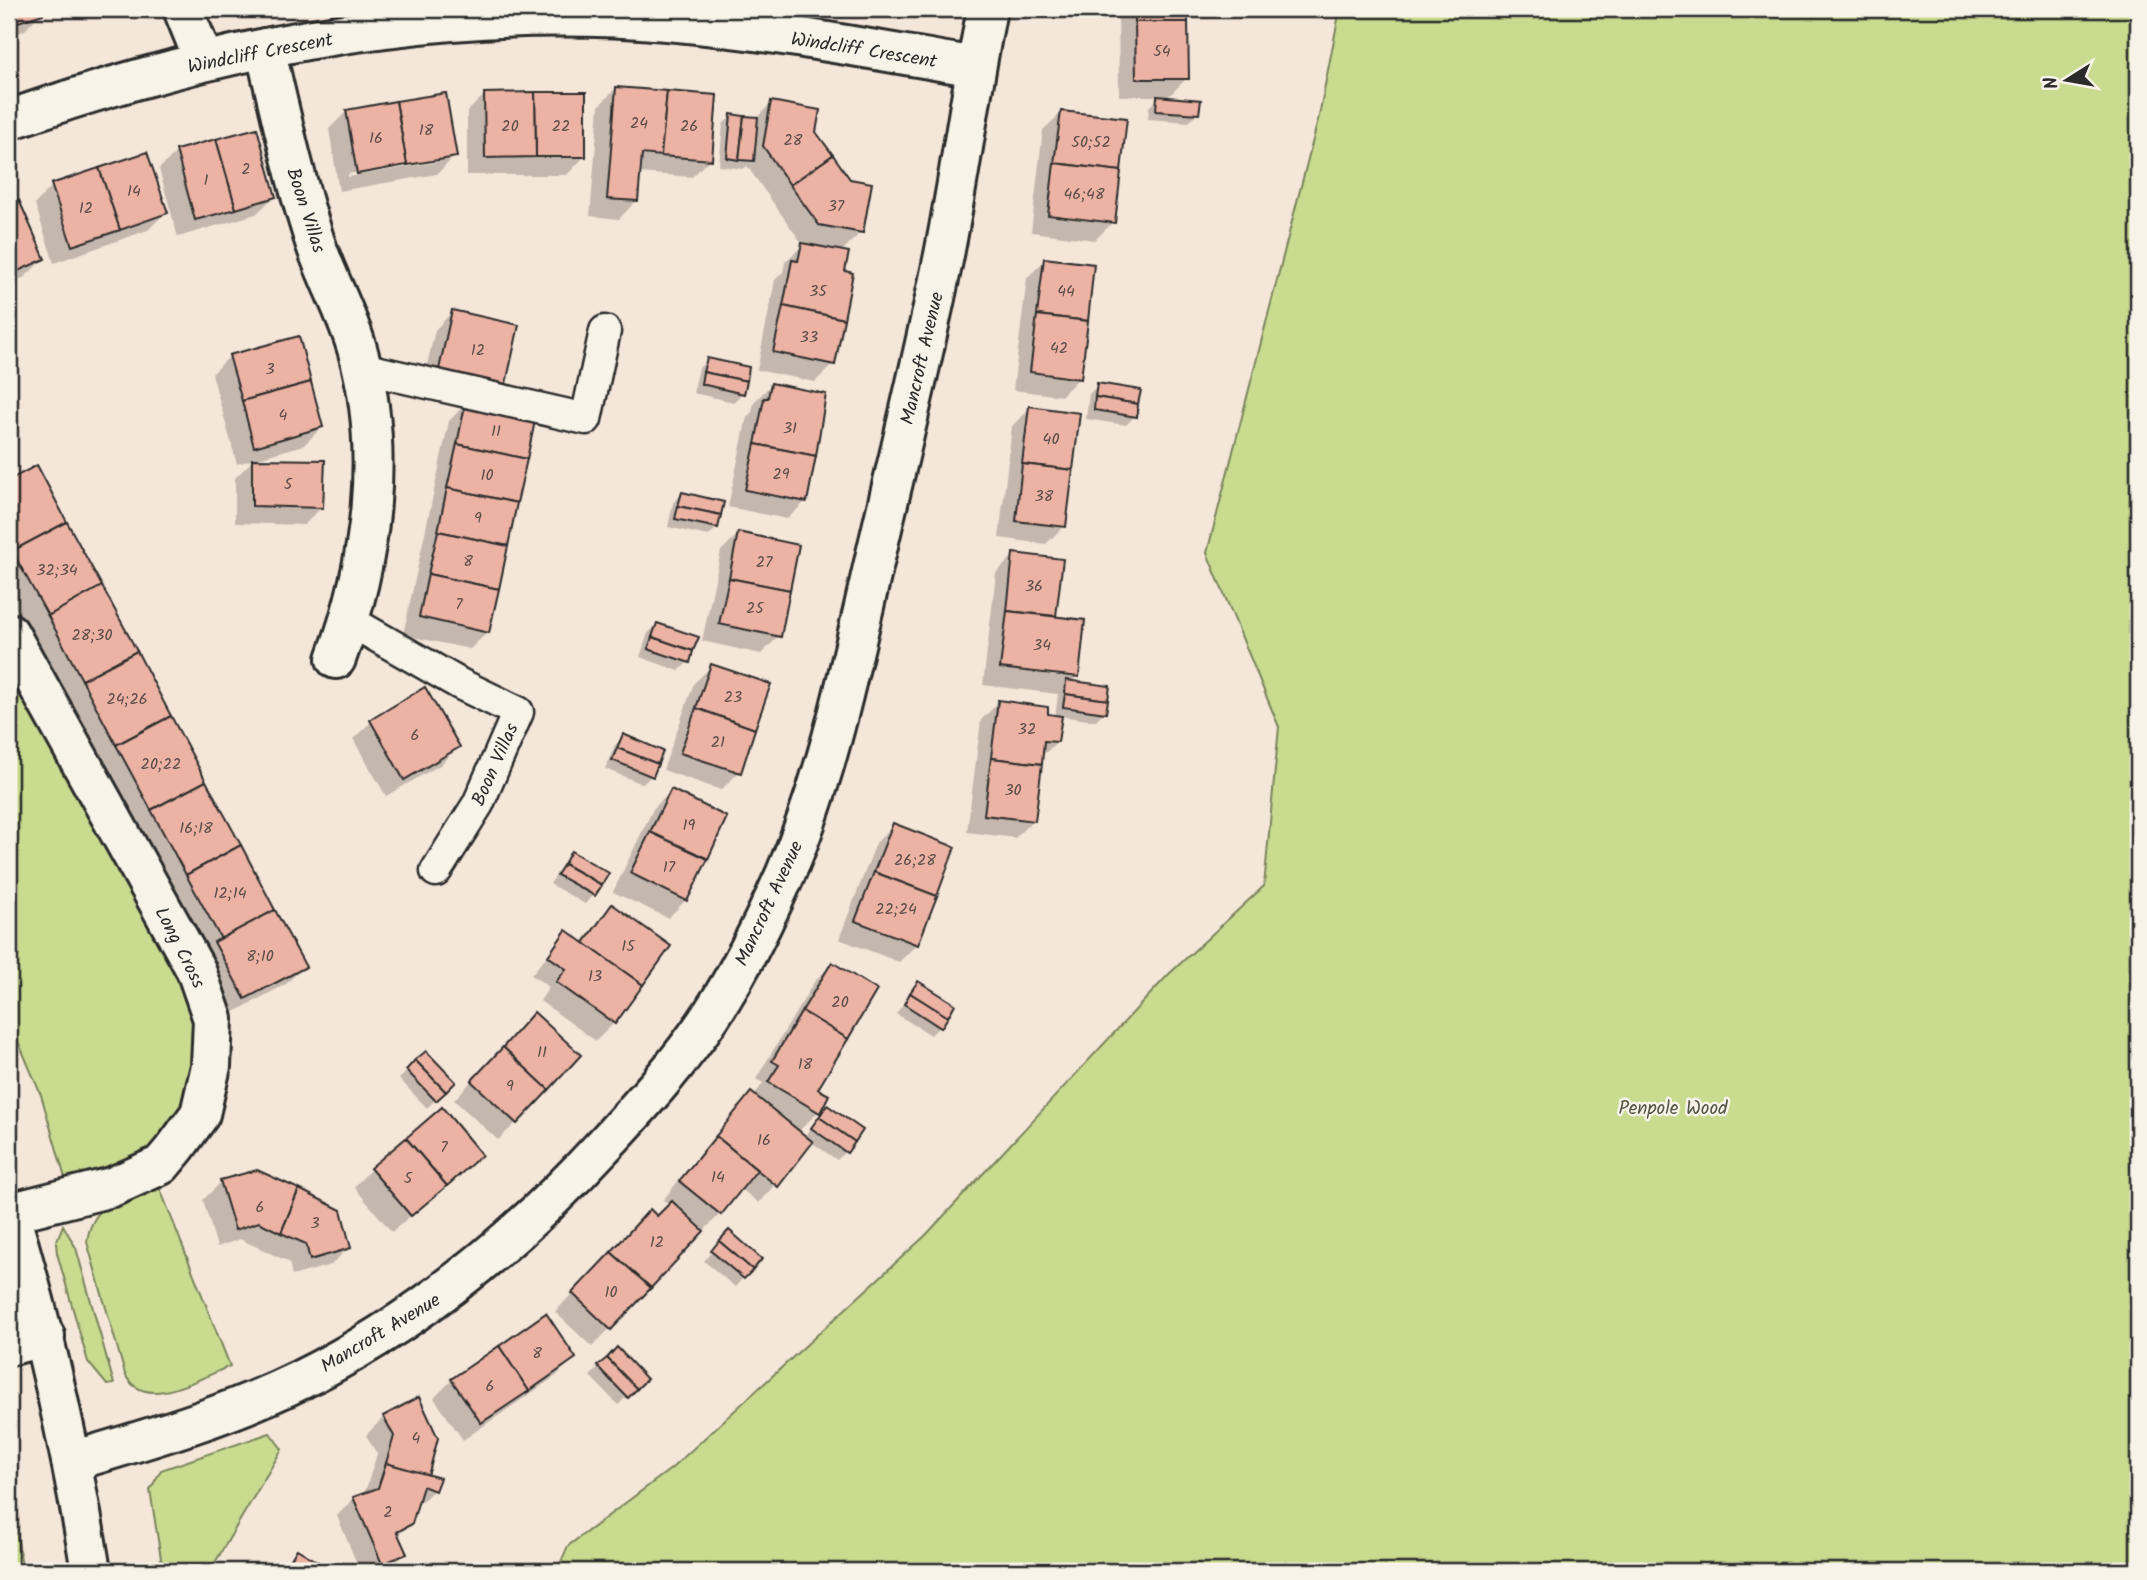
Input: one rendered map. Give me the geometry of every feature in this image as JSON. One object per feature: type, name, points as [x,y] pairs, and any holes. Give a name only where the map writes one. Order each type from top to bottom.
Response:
[{"type":"street","points":[[183,9],[204,61]]},
{"type":"street","name":"Mancroft Avenue","points":[[73,1461],[181,1429],[248,1404],[302,1379],[435,1300],[517,1235],[579,1173],[650,1096],[715,1009],[753,941],[786,871],[818,783],[843,694],[944,256],[987,9]]},
{"type":"street","name":"Windcliff Crescent","points":[[9,120],[105,88],[204,61],[389,27],[461,20],[554,16],[681,23],[800,38],[976,67]]},
{"type":"street","name":"Boon Villas","points":[[265,48],[305,211],[316,245],[343,306],[362,368],[370,422],[370,516],[350,621],[335,659]]},
{"type":"street","name":"Long Cross","points":[[9,633],[196,970],[213,1019],[211,1066],[200,1114],[161,1165],[112,1187],[9,1212],[45,1336],[73,1461],[91,1571]]},
{"type":"street","points":[[9,1346],[45,1336]]},
{"type":"lane","points":[[362,368],[586,419],[605,331]]},
{"type":"lane","name":"Boon Villas","points":[[350,621],[460,684],[518,712],[478,804],[436,871]]},
{"type":"green space","name":"Penpole Wood","points":[[1340,9],[2138,9],[2138,1571],[557,1571],[568,1546],[672,1468],[926,1235],[1168,975],[1264,886],[1279,727],[1207,553],[1319,116]]},
{"type":"green space","points":[[9,662],[189,993],[199,1031],[184,1113],[155,1147],[68,1188],[41,1095],[9,1020]]},
{"type":"green space","points":[[157,1181],[230,1366],[188,1384],[158,1392],[145,1391],[133,1385],[125,1374],[87,1242],[90,1228],[103,1209],[122,1196]]},
{"type":"green space","points":[[63,1225],[76,1248],[114,1384],[107,1385],[88,1362],[57,1253],[56,1243]]},
{"type":"green space","points":[[270,1433],[282,1449],[210,1571],[163,1571],[150,1490],[161,1470]]},
{"type":"green space","points":[[9,1489],[23,1571],[9,1571]]},
{"type":"building","points":[[9,9],[42,9],[43,14],[9,25]]},
{"type":"building","points":[[1135,9],[1188,9],[1188,22],[1135,22]]},
{"type":"building","points":[[1135,22],[1188,22],[1189,79],[1136,79]]},
{"type":"building","points":[[616,87],[667,91],[661,156],[642,154],[638,201],[607,199]]},
{"type":"building","points":[[667,91],[717,95],[712,160],[661,156]]},
{"type":"building","points":[[535,92],[586,92],[586,157],[536,157]]},
{"type":"building","points":[[535,92],[536,157],[485,158],[484,93]]},
{"type":"building","points":[[446,93],[457,157],[407,165],[396,101]]},
{"type":"building","points":[[1157,96],[1201,100],[1199,114],[1156,111]]},
{"type":"building","points":[[396,101],[407,165],[357,174],[346,110]]},
{"type":"building","points":[[771,101],[820,110],[816,132],[833,155],[790,185],[763,146]]},
{"type":"building","points":[[1061,111],[1127,118],[1121,171],[1054,163]]},
{"type":"building","points":[[731,114],[744,116],[739,160],[727,158]]},
{"type":"building","points":[[744,116],[758,117],[754,161],[739,160]]},
{"type":"building","points":[[257,128],[276,197],[236,209],[216,139]]},
{"type":"building","points":[[216,139],[236,209],[195,220],[176,150]]},
{"type":"building","points":[[147,152],[168,213],[120,230],[99,168]]},
{"type":"building","points":[[833,155],[850,179],[872,183],[863,233],[819,225],[790,185]]},
{"type":"building","points":[[1054,163],[1121,171],[1115,223],[1048,215]]},
{"type":"building","points":[[99,168],[120,230],[72,246],[51,184]]},
{"type":"building","points":[[19,200],[45,259],[9,275],[9,204]]},
{"type":"building","points":[[802,243],[849,252],[845,271],[853,273],[844,319],[783,306],[792,260],[798,261]]},
{"type":"building","points":[[1044,258],[1094,264],[1088,321],[1037,315]]},
{"type":"building","points":[[783,306],[844,319],[835,365],[773,352]]},
{"type":"building","points":[[452,310],[519,325],[505,388],[438,374]]},
{"type":"building","points":[[1037,315],[1088,321],[1081,379],[1030,372]]},
{"type":"building","points":[[299,336],[311,382],[242,401],[229,355]]},
{"type":"building","points":[[707,358],[749,367],[747,381],[703,372]]},
{"type":"building","points":[[703,372],[747,381],[744,394],[701,384]]},
{"type":"building","points":[[311,382],[323,427],[254,447],[242,401]]},
{"type":"building","points":[[771,383],[826,394],[816,456],[755,444],[764,398],[768,398]]},
{"type":"building","points":[[1097,383],[1141,390],[1138,404],[1095,397]]},
{"type":"building","points":[[1095,397],[1138,404],[1137,417],[1094,410]]},
{"type":"building","points":[[466,401],[536,416],[527,459],[457,444]]},
{"type":"building","points":[[1029,406],[1080,413],[1073,470],[1022,464]]},
{"type":"building","points":[[457,444],[527,459],[517,503],[447,488]]},
{"type":"building","points":[[755,444],[816,456],[807,502],[745,490]]},
{"type":"building","points":[[252,459],[325,460],[323,508],[252,506]]},
{"type":"building","points":[[1022,464],[1073,470],[1066,527],[1016,521]]},
{"type":"building","points":[[37,465],[67,522],[9,553],[9,480]]},
{"type":"building","points":[[447,488],[517,503],[508,546],[438,531]]},
{"type":"building","points":[[682,492],[724,502],[721,515],[678,506]]},
{"type":"building","points":[[678,506],[721,515],[718,528],[675,519]]},
{"type":"building","points":[[67,522],[102,586],[48,616],[12,551]]},
{"type":"building","points":[[438,531],[508,546],[499,589],[428,574]]},
{"type":"building","points":[[738,532],[799,545],[790,590],[729,578]]},
{"type":"building","points":[[1013,553],[1063,559],[1056,616],[1007,611]]},
{"type":"building","points":[[428,574],[499,589],[489,633],[419,617]]},
{"type":"building","points":[[729,578],[790,590],[781,637],[719,624]]},
{"type":"building","points":[[102,586],[137,651],[82,680],[48,616]]},
{"type":"building","points":[[1007,611],[1085,620],[1079,677],[1000,668]]},
{"type":"building","points":[[657,623],[699,637],[693,651],[652,637]]},
{"type":"building","points":[[652,637],[693,651],[690,663],[648,649]]},
{"type":"building","points":[[137,651],[171,716],[116,745],[82,680]]},
{"type":"building","points":[[711,664],[771,684],[755,729],[696,708]]},
{"type":"building","points":[[1066,680],[1110,686],[1108,700],[1065,694]]},
{"type":"building","points":[[425,687],[460,747],[404,780],[370,720]]},
{"type":"building","points":[[1065,694],[1108,700],[1106,713],[1063,707]]},
{"type":"building","points":[[998,700],[1048,707],[1048,714],[1062,716],[1058,742],[1044,741],[1042,764],[991,758]]},
{"type":"building","points":[[696,708],[755,729],[741,773],[680,753]]},
{"type":"building","points":[[171,716],[206,781],[151,810],[116,745]]},
{"type":"building","points":[[623,734],[663,751],[658,764],[617,748]]},
{"type":"building","points":[[617,748],[658,764],[653,777],[612,760]]},
{"type":"building","points":[[991,758],[1042,764],[1035,821],[984,815]]},
{"type":"building","points":[[206,781],[241,845],[186,875],[151,810]]},
{"type":"building","points":[[671,789],[727,817],[708,859],[650,832]]},
{"type":"building","points":[[893,823],[955,847],[937,896],[874,872]]},
{"type":"building","points":[[650,832],[708,859],[687,901],[630,873]]},
{"type":"building","points":[[241,845],[275,910],[221,939],[186,875]]},
{"type":"building","points":[[571,851],[609,873],[602,885],[564,864]]},
{"type":"building","points":[[564,864],[602,885],[595,896],[557,875]]},
{"type":"building","points":[[874,872],[937,896],[918,945],[855,921]]},
{"type":"building","points":[[612,904],[671,946],[643,985],[584,943]]},
{"type":"building","points":[[275,910],[306,967],[245,999],[214,942]]},
{"type":"building","points":[[566,930],[643,985],[615,1024],[556,982],[566,969],[548,956]]},
{"type":"building","points":[[832,962],[877,990],[848,1039],[802,1011]]},
{"type":"building","points":[[918,981],[955,1004],[948,1017],[910,993]]},
{"type":"building","points":[[910,993],[948,1017],[941,1028],[904,1004]]},
{"type":"building","points":[[802,1011],[848,1039],[818,1089],[829,1095],[820,1113],[768,1082],[779,1065],[772,1061]]},
{"type":"building","points":[[534,1012],[581,1055],[549,1090],[503,1047]]},
{"type":"building","points":[[503,1047],[549,1090],[517,1124],[471,1081]]},
{"type":"building","points":[[426,1051],[456,1082],[446,1092],[415,1060]]},
{"type":"building","points":[[415,1060],[446,1092],[436,1101],[406,1070]]},
{"type":"building","points":[[751,1092],[813,1142],[778,1187],[716,1136]]},
{"type":"building","points":[[827,1105],[863,1130],[855,1142],[819,1117]]},
{"type":"building","points":[[442,1107],[482,1155],[447,1186],[406,1138]]},
{"type":"building","points":[[819,1117],[855,1142],[847,1153],[811,1128]]},
{"type":"building","points":[[716,1136],[757,1170],[721,1215],[679,1181]]},
{"type":"building","points":[[406,1138],[447,1186],[411,1216],[370,1168]]},
{"type":"building","points":[[257,1170],[299,1189],[281,1233],[259,1222],[235,1230],[220,1180]]},
{"type":"building","points":[[299,1189],[341,1210],[351,1248],[310,1260],[306,1244],[281,1233]]},
{"type":"building","points":[[672,1201],[704,1231],[651,1288],[611,1252],[650,1209],[657,1216]]},
{"type":"building","points":[[729,1230],[762,1259],[753,1270],[719,1241]]},
{"type":"building","points":[[719,1241],[753,1270],[744,1279],[711,1251]]},
{"type":"building","points":[[611,1252],[651,1288],[611,1330],[572,1293]]},
{"type":"building","points":[[546,1313],[576,1358],[529,1391],[499,1346]]},
{"type":"building","points":[[499,1346],[529,1391],[481,1423],[451,1379]]},
{"type":"building","points":[[617,1347],[647,1379],[637,1389],[607,1358]]},
{"type":"building","points":[[607,1358],[637,1389],[628,1398],[597,1366]]},
{"type":"building","points":[[419,1397],[438,1438],[428,1476],[386,1463],[394,1436],[383,1416]]},
{"type":"building","points":[[386,1463],[440,1478],[435,1491],[423,1486],[412,1524],[397,1532],[407,1554],[382,1564],[353,1497],[378,1488]]},
{"type":"building","points":[[297,1549],[333,1571],[284,1571]]}]
